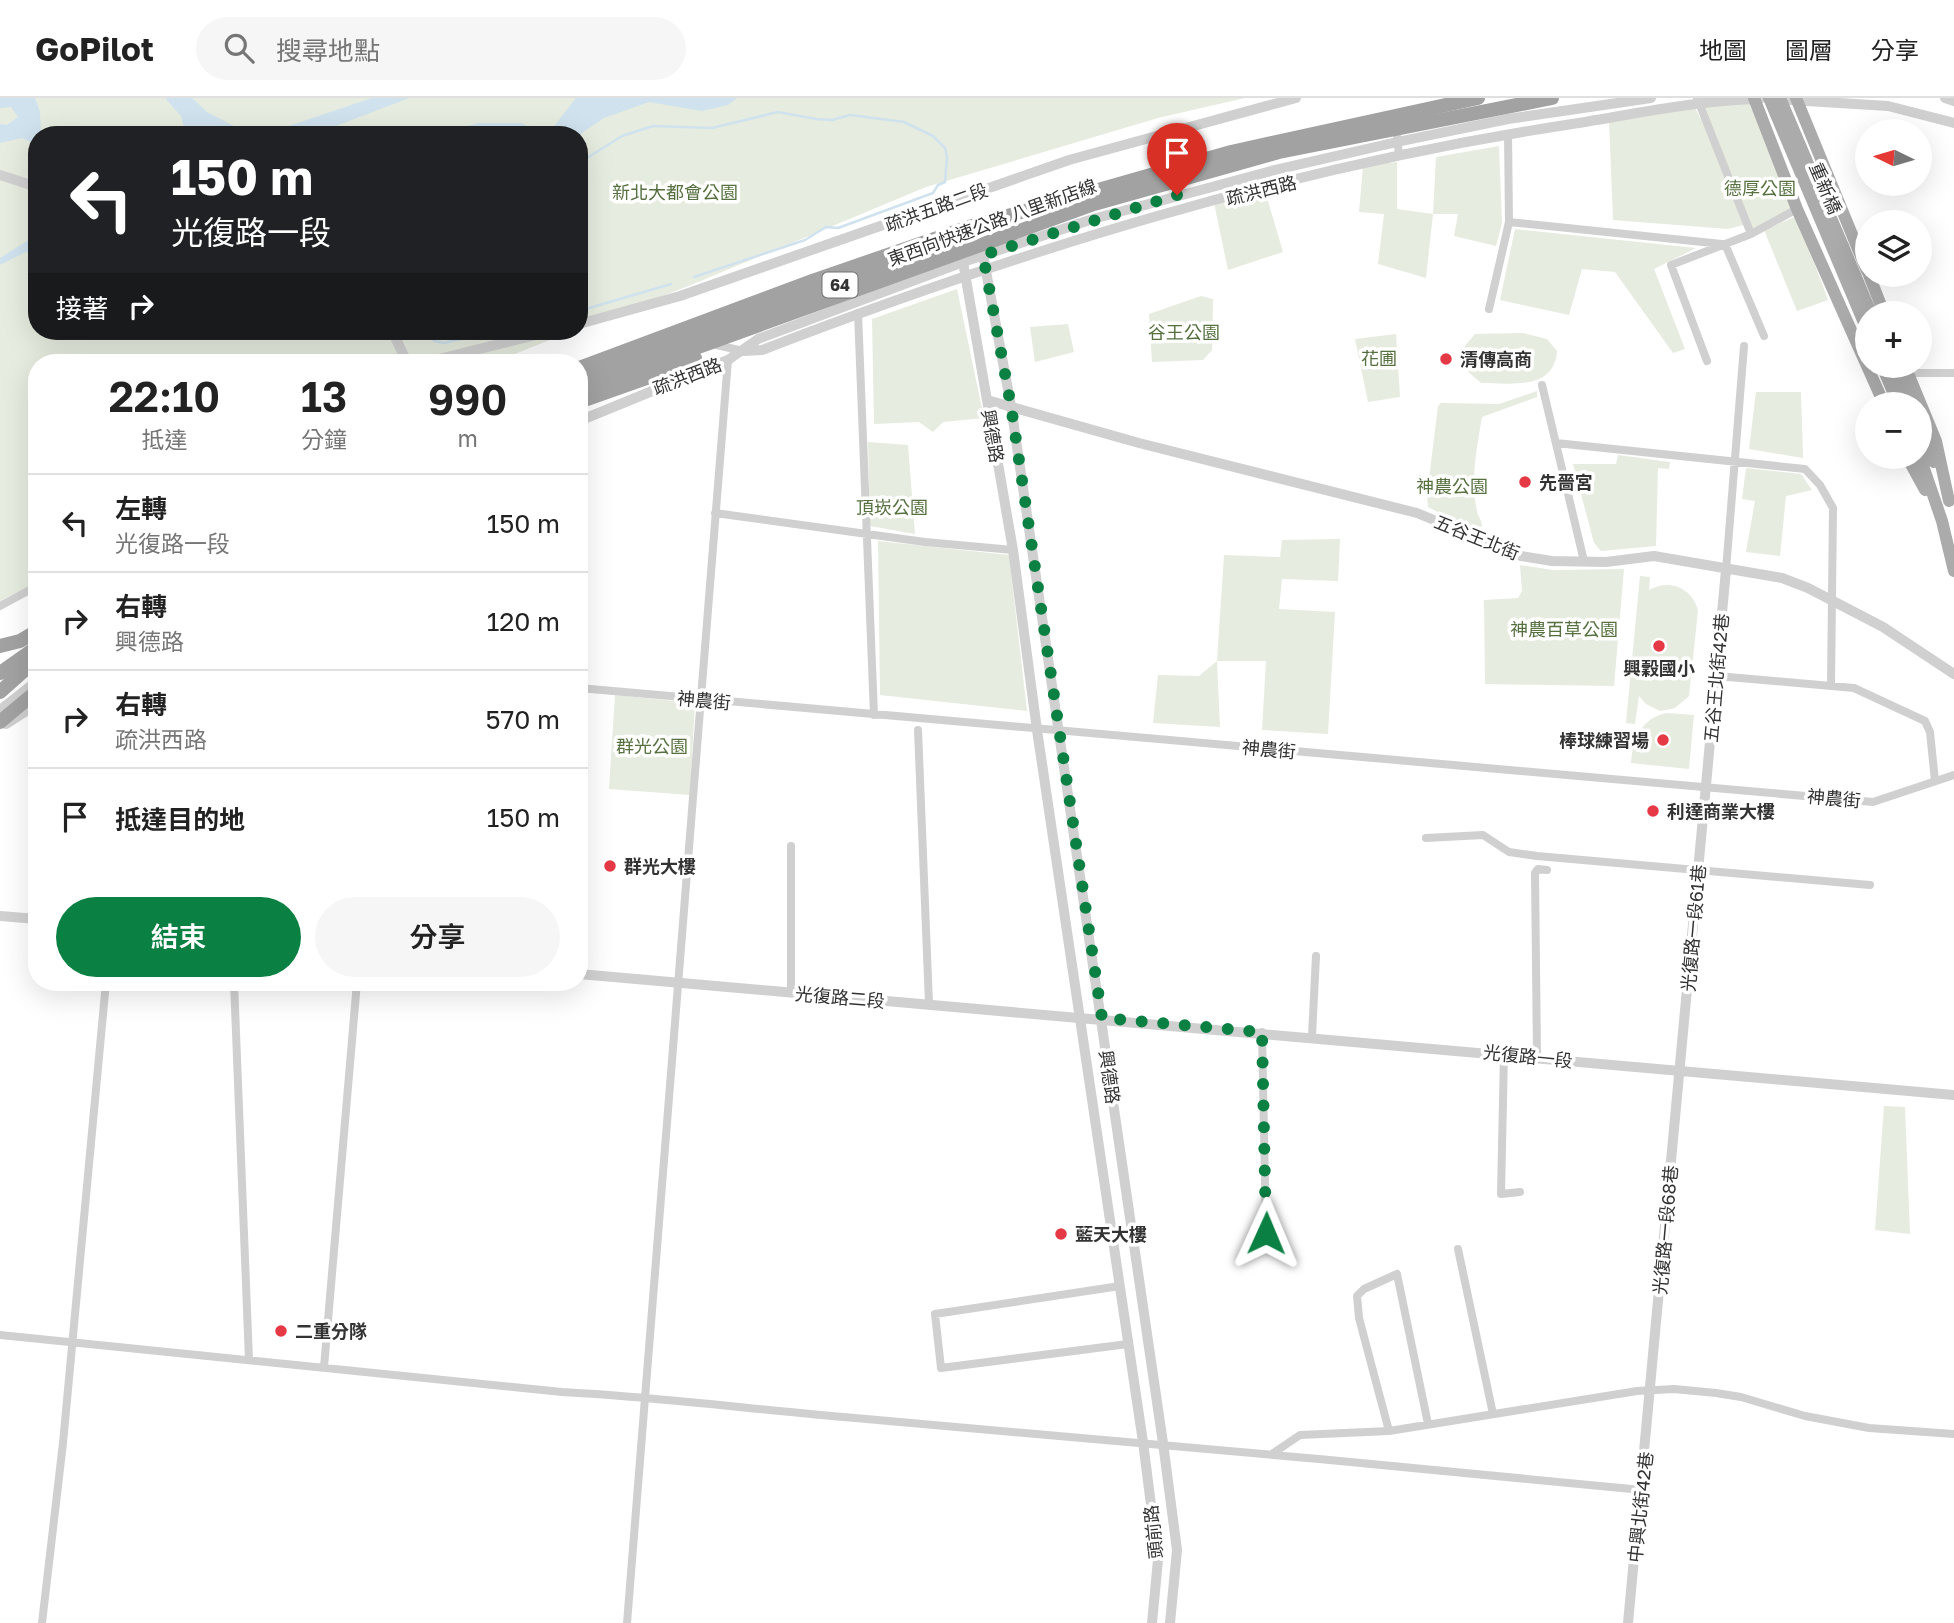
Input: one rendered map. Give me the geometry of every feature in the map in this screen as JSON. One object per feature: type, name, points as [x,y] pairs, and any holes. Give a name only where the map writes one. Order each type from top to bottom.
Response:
[{"type":"highway","name":"東西向快速公路 八里新店線","points":[[588,376],[1100,191],[1231,152],[1478,98]]},
{"type":"highway","name":"東西向快速公路 八里新店線","points":[[588,387],[794,314],[1004,234],[1118,197],[1279,152],[1552,98]]},
{"type":"highway","points":[[588,363],[969,227],[1100,191]]},
{"type":"highway","points":[[588,399],[661,373],[794,314]]},
{"type":"highway","points":[[0,646],[28,636]]},
{"type":"highway","points":[[0,673],[28,653]]},
{"type":"highway","points":[[0,693],[28,667]]},
{"type":"highway","points":[[0,693],[28,674]]},
{"type":"highway","points":[[0,722],[28,699]]},
{"type":"main road","name":"重新橋","points":[[1769,98],[1855,302]]},
{"type":"main road","name":"重新橋","points":[[1780,98],[1866,301]]},
{"type":"main road","points":[[1755,99],[1797,209],[1879,392]]},
{"type":"main road","points":[[1796,99],[1855,242]]},
{"type":"main road","points":[[1911,378],[1936,441],[1949,500],[1948,518],[1954,571]]},
{"type":"main road","points":[[1932,457],[1949,500]]},
{"type":"main road","points":[[1915,469],[1948,518]]},
{"type":"main road","points":[[1926,469],[1948,518]]},
{"type":"street","name":"疏洪五路二段","points":[[588,322],[680,296],[1069,160],[1296,98]]},
{"type":"street","points":[[1399,156],[1395,118],[1490,98]]},
{"type":"street","name":"疏洪西路","points":[[588,417],[728,360],[758,339],[962,262],[1177,195],[1397,142],[1508,119],[1651,98]]},
{"type":"street","points":[[1945,98],[1954,101]]},
{"type":"street","name":"疏洪西路","points":[[743,351],[762,350],[965,275],[1180,210],[1399,156],[1508,134],[1698,101],[1755,99],[1796,99],[1906,108],[1954,123]]},
{"type":"street","points":[[1698,101],[1751,234]]},
{"type":"street","points":[[1489,309],[1508,222],[1508,134]]},
{"type":"street","points":[[0,174],[28,184]]},
{"type":"street","points":[[1707,362],[1671,265],[1751,234],[1797,209]]},
{"type":"street","points":[[1508,222],[1725,244]]},
{"type":"street","points":[[1725,244],[1764,337]]},
{"type":"street","name":"興德路","points":[[983,255],[1011,406],[1163,1443]]},
{"type":"street","name":"興德路","points":[[962,262],[1013,550],[1037,730],[1143,1442]]},
{"type":"street","points":[[858,313],[874,715]]},
{"type":"street","points":[[459,354],[516,340]]},
{"type":"street","points":[[588,364],[696,341],[743,351]]},
{"type":"street","points":[[1726,570],[1744,346]]},
{"type":"street","points":[[627,1623],[728,360]]},
{"type":"street","points":[[1932,371],[1954,373]]},
{"type":"street","points":[[1542,386],[1584,561]]},
{"type":"street","name":"疏洪西路","points":[[588,410],[629,398]]},
{"type":"street","name":"五谷王北街","points":[[987,400],[1139,443],[1417,513],[1521,556],[1584,561],[1654,556],[1788,580],[1883,627],[1954,674]]},
{"type":"street","points":[[1556,443],[1805,468],[1820,485],[1833,508],[1831,686]]},
{"type":"street","points":[[715,513],[1013,550]]},
{"type":"street","name":"五谷王北街42巷","points":[[1706,787],[1726,570]]},
{"type":"street","points":[[0,607],[28,591]]},
{"type":"street","points":[[1717,676],[1854,688],[1925,721],[1930,732],[1935,781]]},
{"type":"street","points":[[0,710],[28,688]]},
{"type":"street","name":"神農街","points":[[588,689],[1879,802],[1954,775]]},
{"type":"street","points":[[0,729],[28,710]]},
{"type":"street","points":[[918,730],[929,1004]]},
{"type":"street","name":"光復路一段61巷","points":[[1679,1070],[1706,787]]},
{"type":"street","points":[[1426,838],[1483,835],[1509,852],[1870,885]]},
{"type":"street","points":[[791,846],[791,992]]},
{"type":"street","points":[[1537,1057],[1535,873],[1538,869],[1547,870]]},
{"type":"street","points":[[0,916],[28,918]]},
{"type":"street","points":[[1312,1036],[1316,956]]},
{"type":"street","name":"光復路二段","points":[[588,975],[1102,1018]]},
{"type":"street","points":[[42,1623],[63,1443],[105,991]]},
{"type":"street","points":[[234,991],[249,1360]]},
{"type":"street","points":[[324,1367],[356,991]]},
{"type":"street","name":"光復路一段","points":[[1102,1018],[1954,1095]]},
{"type":"street","points":[[1262,1032],[1266,1233]]},
{"type":"street","points":[[1504,1054],[1501,1194],[1520,1192]]},
{"type":"street","name":"光復路一段68巷","points":[[1651,1390],[1679,1070]]},
{"type":"street","points":[[1458,1249],[1493,1415]]},
{"type":"street","points":[[1389,1431],[1359,1318],[1357,1296],[1371,1285],[1397,1275],[1428,1424]]},
{"type":"street","points":[[1120,1286],[935,1314],[941,1368],[1128,1344]]},
{"type":"street","points":[[0,1335],[562,1392],[647,1396],[795,1413],[1163,1443],[1642,1490]]},
{"type":"street","points":[[1272,1454],[1300,1435],[1389,1431],[1651,1390],[1716,1393],[1741,1397],[1805,1416],[1869,1428],[1954,1434]]},
{"type":"street","name":"中興北街42巷","points":[[1628,1623],[1651,1390]]},
{"type":"street","name":"頭前路","points":[[1143,1442],[1158,1560],[1152,1623]]},
{"type":"street","name":"頭前路","points":[[1163,1443],[1177,1550],[1170,1623]]},
{"type":"green space","name":"新北大都會公園","points":[[0,98],[1245,98],[1158,118],[926,187],[691,285],[588,325],[588,126],[28,126],[28,340],[550,340],[515,354],[28,354],[28,587],[0,601]]},
{"type":"green space","name":"德厚公園","points":[[1747,98],[1796,209],[1750,230],[1747,224],[1728,229],[1613,220],[1609,120],[1695,108],[1718,153],[1697,99]]},
{"type":"green space","points":[[1499,146],[1502,223],[1496,246],[1454,236],[1458,214],[1433,214],[1436,157]]},
{"type":"green space","points":[[1397,162],[1397,209],[1433,214],[1426,278],[1378,264],[1384,214],[1359,212],[1363,166]]},
{"type":"green space","points":[[1265,191],[1283,252],[1228,270],[1214,203]]},
{"type":"green space","points":[[1797,216],[1828,300],[1797,311],[1764,230]]},
{"type":"green space","points":[[1515,229],[1696,248],[1654,269],[1685,349],[1673,353],[1615,272],[1582,269],[1569,315],[1500,300]]},
{"type":"green space","points":[[957,289],[984,418],[943,422],[933,432],[919,422],[874,424],[872,319]]},
{"type":"green space","name":"谷王公園","points":[[1201,296],[1213,299],[1212,350],[1203,360],[1152,362],[1149,314]]},
{"type":"green space","points":[[1068,324],[1074,352],[1035,362],[1030,327]]},
{"type":"green space","points":[[1523,333],[1547,339],[1557,351],[1554,364],[1540,379],[1517,383],[1481,383],[1465,369],[1465,346],[1475,334]]},
{"type":"green space","name":"花圃","points":[[1396,334],[1400,397],[1368,402],[1355,339]]},
{"type":"green space","name":"神農公園","points":[[1537,391],[1537,397],[1482,417],[1474,488],[1482,526],[1474,531],[1428,507],[1427,495],[1438,406],[1441,403],[1499,404]]},
{"type":"green space","points":[[1756,392],[1801,392],[1803,458],[1749,449]]},
{"type":"green space","name":"頂崁公園","points":[[868,442],[908,445],[915,534],[870,526]]},
{"type":"green space","points":[[1618,455],[1670,462],[1669,469],[1658,468],[1656,546],[1601,551],[1594,543],[1573,464],[1616,464]]},
{"type":"green space","points":[[1746,468],[1801,474],[1812,490],[1786,496],[1780,556],[1746,552],[1755,501],[1742,499]]},
{"type":"green space","points":[[1340,539],[1338,581],[1282,579],[1279,609],[1335,612],[1328,734],[1262,730],[1266,661],[1217,661],[1224,555],[1280,557],[1282,540]]},
{"type":"green space","points":[[878,541],[1009,555],[1027,711],[880,695]]},
{"type":"green space","name":"神農百草公園","points":[[1520,565],[1553,570],[1624,569],[1614,686],[1485,684],[1484,600],[1518,598],[1522,591]]},
{"type":"green space","points":[[1640,576],[1650,577],[1649,590],[1671,585],[1685,591],[1698,610],[1689,696],[1675,708],[1660,711],[1646,704],[1639,696],[1635,724],[1626,723]]},
{"type":"green space","points":[[1217,661],[1220,727],[1153,723],[1158,675],[1199,676]]},
{"type":"green space","name":"群光公園","points":[[615,695],[695,703],[690,795],[609,789]]},
{"type":"green space","name":"棒球練習場","points":[[1667,713],[1694,715],[1689,769],[1631,763],[1640,731],[1651,720]]},
{"type":"green space","points":[[1884,1106],[1905,1107],[1910,1234],[1875,1230]]},
{"type":"water","points":[[0,98],[35,98],[40,112],[41,126],[28,126],[28,141],[22,138],[0,143],[0,124],[7,125],[18,117],[11,107],[0,108]]},
{"type":"water","points":[[165,98],[192,98],[207,112],[234,126],[184,126],[181,116]]},
{"type":"water","points":[[372,98],[409,98],[336,126],[289,126]]},
{"type":"water","points":[[576,98],[737,98],[728,105],[702,111],[649,102],[604,118],[588,129],[588,126],[554,126]]},
{"type":"water","points":[[479,123],[522,123],[527,126],[466,126]]},
{"type":"water","points":[[28,240],[28,252],[0,265],[0,258]]},
{"type":"waterway","points":[[588,157],[622,136],[653,126],[712,128],[778,112],[816,119],[832,120],[850,115],[904,122],[933,136],[945,148],[945,182],[938,185],[933,193],[838,228],[826,227],[805,240],[694,277]]},
{"type":"waterway","points":[[588,308],[671,284]]},
{"type":"waterway","points":[[434,340],[444,343],[457,340]]},
{"type":"place","name":"清傳高商","points":[[1446,359]]},
{"type":"place","name":"先嗇宮","points":[[1525,482]]},
{"type":"place","name":"興穀國小","points":[[1659,646]]},
{"type":"place","name":"棒球練習場","points":[[1663,740]]},
{"type":"place","name":"利達商業大樓","points":[[1653,811]]},
{"type":"place","name":"群光大樓","points":[[610,866]]},
{"type":"place","name":"藍天大樓","points":[[1061,1234]]},
{"type":"place","name":"二重分隊","points":[[281,1331]]},
{"type":"route","points":[[1177,195],[983,255],[1011,406],[1102,1018],[1262,1032],[1266,1233]]}]
